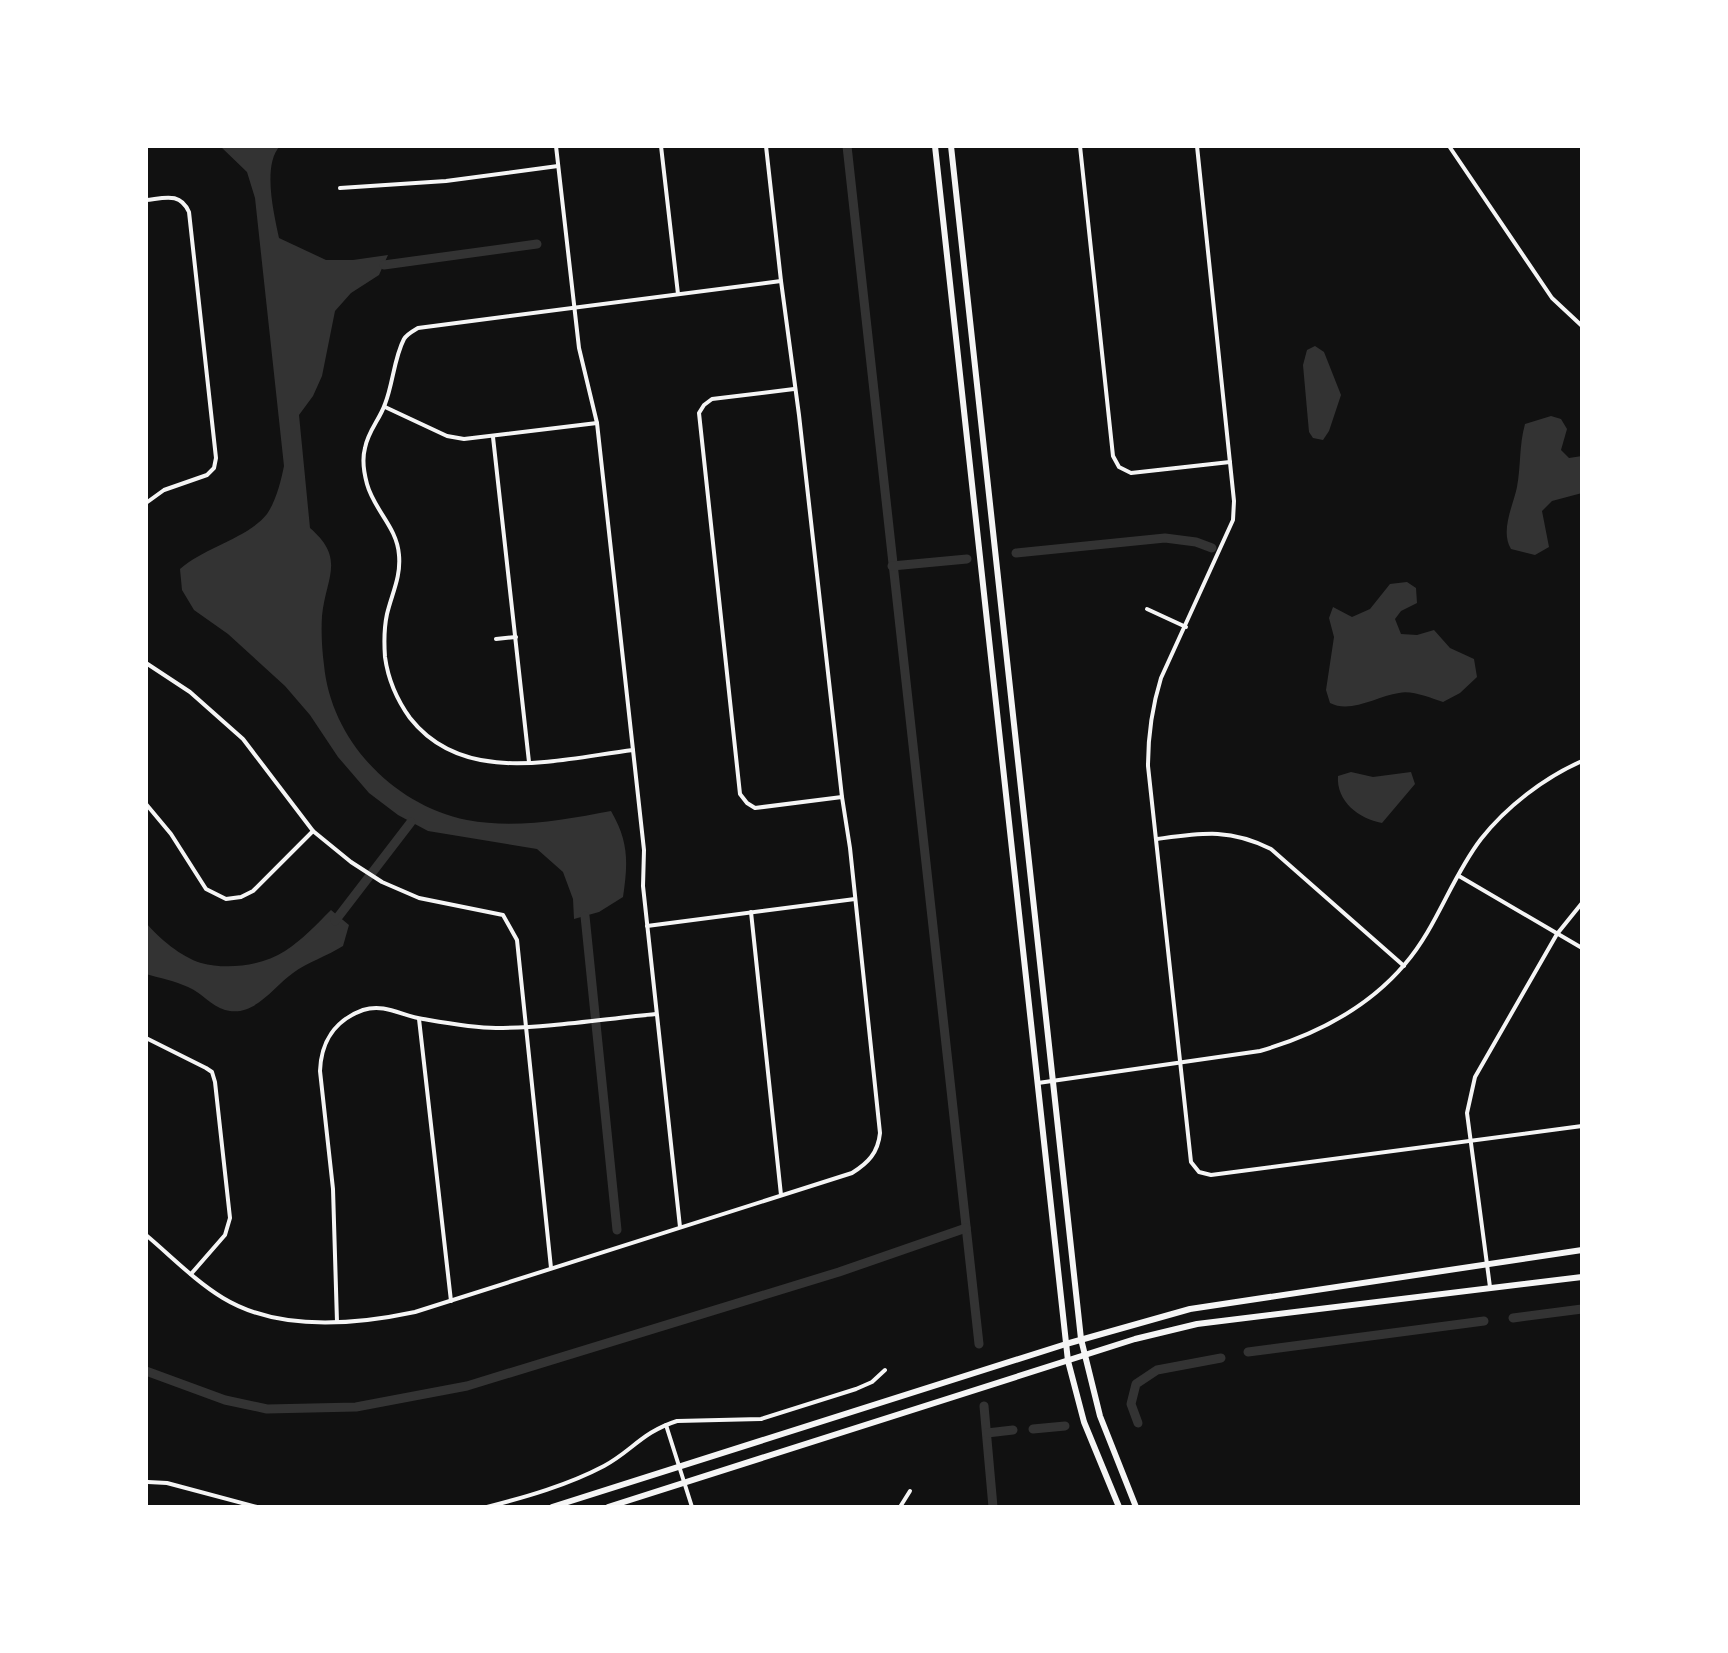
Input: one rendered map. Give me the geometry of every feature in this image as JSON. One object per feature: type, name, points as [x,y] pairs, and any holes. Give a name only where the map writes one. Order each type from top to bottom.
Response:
[{"type":"main road","points":[[935,146],[1068,1361],[1084,1422],[1119,1507]]},
{"type":"main road","points":[[951,146],[1081,1339],[1100,1416],[1136,1507]]},
{"type":"main road","points":[[552,1507],[1081,1339],[1197,1307],[1582,1250]]},
{"type":"main road","points":[[608,1507],[1135,1339],[1197,1324],[1582,1277]]},
{"type":"street","points":[[556,146],[579,348],[597,423],[644,850],[643,886],[680,1227]]},
{"type":"street","points":[[661,146],[678,294]]},
{"type":"street","points":[[146,1235],[223,1298],[260,1315],[300,1322],[376,1320],[451,1301],[852,1173],[874,1154],[880,1133],[855,899],[766,146]]},
{"type":"street","points":[[1080,146],[1113,456],[1119,467],[1131,473],[1230,462]]},
{"type":"street","points":[[1197,146],[1234,501],[1233,520],[1161,678],[1152,705],[1148,734],[1148,766],[1191,1162],[1199,1172],[1211,1175],[1582,1126]]},
{"type":"street","points":[[1449,146],[1552,298],[1582,326]]},
{"type":"street","points":[[340,188],[446,181],[558,166]]},
{"type":"street","points":[[146,200],[175,197],[184,201],[191,228],[216,458],[214,468],[207,475],[164,490],[146,503]]},
{"type":"street","points":[[633,750],[529,762],[480,761],[455,754],[419,728],[402,707],[391,683],[386,659],[384,637],[387,614],[399,581],[399,550],[395,535],[368,488],[364,450],[372,427],[385,407],[404,338],[418,328],[781,281]]},
{"type":"street","points":[[795,389],[712,399],[699,413],[740,794],[755,808],[842,797]]},
{"type":"street","points":[[385,407],[447,436],[464,439],[597,423]]},
{"type":"street","points":[[493,437],[529,762]]},
{"type":"street","points":[[1147,609],[1186,627]]},
{"type":"street","points":[[496,639],[516,637]]},
{"type":"street","points":[[146,663],[190,692],[243,739],[313,831],[351,862],[382,882],[419,898],[503,915],[517,940],[551,1268]]},
{"type":"street","points":[[1038,1083],[1260,1051],[1295,1041],[1328,1026],[1385,986],[1404,966],[1430,930],[1481,839],[1545,781],[1582,761]]},
{"type":"street","points":[[146,804],[171,834],[206,889],[226,899],[253,891],[313,831]]},
{"type":"street","points":[[1157,839],[1211,832],[1249,838],[1271,849],[1404,966]]},
{"type":"street","points":[[1459,876],[1582,948]]},
{"type":"street","points":[[647,926],[855,899]]},
{"type":"street","points":[[1490,1289],[1467,1113],[1475,1077],[1557,934],[1582,903]]},
{"type":"street","points":[[751,912],[781,1195]]},
{"type":"street","points":[[337,1322],[333,1189],[320,1071],[321,1054],[335,1028],[365,1010],[382,1008],[419,1019],[494,1028],[656,1014]]},
{"type":"street","points":[[419,1019],[451,1301]]},
{"type":"street","points":[[146,1038],[212,1072],[215,1082],[230,1218],[225,1235],[191,1274]]},
{"type":"street","points":[[487,1507],[515,1500],[605,1465],[641,1437],[666,1424],[677,1421],[742,1422],[761,1419],[856,1389],[872,1382],[885,1370]]},
{"type":"street","points":[[666,1424],[692,1507]]},
{"type":"street","points":[[148,1482],[167,1483],[257,1507]]},
{"type":"street","points":[[900,1507],[910,1491]]},
{"type":"street","points":[[214,1507],[217,1497]]},
{"type":"shaded area","points":[[220,146],[280,146],[270,177],[279,238],[326,260],[388,255],[379,275],[351,293],[335,311],[322,376],[313,396],[299,415],[310,528],[328,549],[331,559],[322,616],[322,641],[329,693],[339,719],[370,765],[414,800],[440,812],[467,820],[503,824],[557,820],[611,811],[624,843],[625,885],[623,897],[599,912],[574,919],[573,899],[563,872],[537,849],[428,831],[398,815],[369,793],[285,686],[228,634],[194,610],[182,590],[180,569],[201,554],[249,530],[267,514],[276,497],[284,466],[255,198],[247,172]]},
{"type":"shaded area","points":[[1315,346],[1324,352],[1341,395],[1323,440],[1313,438],[1309,432],[1303,365],[1307,350]]},
{"type":"shaded area","points":[[1551,416],[1561,419],[1567,429],[1561,450],[1569,458],[1582,456],[1582,493],[1552,501],[1542,511],[1549,547],[1535,555],[1511,549],[1507,526],[1517,487],[1525,424]]},
{"type":"shaded area","points":[[1407,582],[1416,588],[1417,603],[1401,611],[1395,619],[1401,634],[1417,635],[1434,630],[1450,648],[1474,659],[1477,677],[1460,693],[1443,702],[1404,692],[1355,705],[1330,703],[1326,690],[1334,637],[1329,618],[1333,607],[1352,617],[1370,609],[1390,584]]},
{"type":"shaded area","points":[[1351,772],[1373,777],[1411,772],[1415,784],[1382,823],[1357,813],[1345,801],[1338,785],[1338,776]]},
{"type":"shaded area","points":[[331,910],[349,925],[343,946],[299,969],[245,1010],[225,1010],[188,987],[146,974],[146,923],[157,935],[193,960],[233,966],[266,960],[285,951]]},
{"type":"waterway","points":[[847,146],[979,1344]]},
{"type":"waterway","points":[[384,265],[537,244]]},
{"type":"waterway","points":[[1016,553],[1165,538],[1196,542],[1212,548]]},
{"type":"waterway","points":[[892,566],[967,559]]},
{"type":"waterway","points":[[335,921],[411,822]]},
{"type":"waterway","points":[[585,916],[617,1230]]},
{"type":"waterway","points":[[146,1371],[225,1400],[267,1409],[356,1407],[467,1386],[839,1272],[966,1228]]},
{"type":"waterway","points":[[1513,1318],[1582,1309]]},
{"type":"waterway","points":[[1248,1352],[1484,1321]]},
{"type":"waterway","points":[[1138,1423],[1131,1404],[1136,1384],[1157,1370],[1221,1358]]},
{"type":"waterway","points":[[984,1406],[993,1507]]},
{"type":"waterway","points":[[1033,1429],[1065,1426]]},
{"type":"waterway","points":[[987,1433],[1013,1430]]}]
